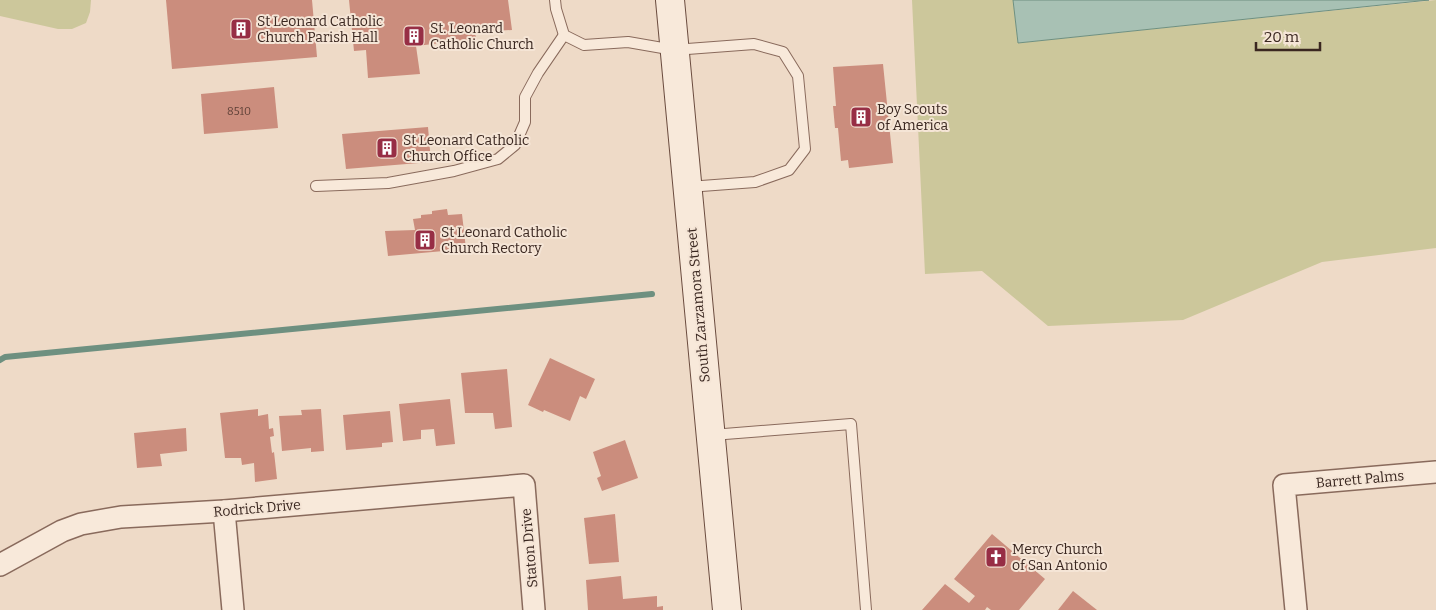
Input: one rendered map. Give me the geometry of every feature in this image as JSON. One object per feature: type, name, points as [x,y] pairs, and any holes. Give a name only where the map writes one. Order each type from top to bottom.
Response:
[{"type":"main road","name":"South Zarzamora Street","points":[[670,0],[727,610]]},
{"type":"street","name":"Barrett Palms","points":[[1296,610],[1284,486],[1436,472]]},
{"type":"street","name":"Rodrick Drive","points":[[0,565],[62,531],[82,524],[122,517],[224,511],[524,485]]},
{"type":"street","name":"Staton Drive","points":[[524,485],[534,610]]},
{"type":"street","points":[[224,511],[233,610]]},
{"type":"lane","points":[[555,0],[564,35],[584,45],[628,42],[674,50],[754,44],[783,52],[798,76],[805,149],[789,170],[755,182],[687,187]]},
{"type":"lane","points":[[316,186],[388,183],[454,171],[498,159],[515,145],[525,122],[526,97],[538,73],[564,35]]},
{"type":"lane","points":[[710,435],[852,424],[866,610]]},
{"type":"shaded area","points":[[0,0],[91,0],[90,12],[86,23],[72,29],[58,29],[0,16]]},
{"type":"shaded area","points":[[912,0],[1013,0],[1018,43],[1436,0],[1436,248],[1322,262],[1183,320],[1048,326],[982,271],[925,274]]},
{"type":"shaded area","points":[[1013,0],[1429,0],[1018,43]]},
{"type":"building","name":"St Leonard Catholic Church Parish Hall","points":[[166,0],[312,0],[317,57],[172,69]]},
{"type":"building","name":"St. Leonard Catholic Church","points":[[349,0],[508,0],[512,30],[475,32],[476,39],[416,46],[420,74],[368,78],[366,50],[354,51]]},
{"type":"building","name":"Boy Scouts of America","points":[[883,64],[893,163],[849,168],[848,160],[841,161],[838,128],[835,128],[833,106],[836,106],[833,67]]},
{"type":"building","points":[[274,87],[278,128],[204,134],[201,94]]},
{"type":"building","name":"St Leonard Catholic Church Office","points":[[428,127],[431,162],[346,169],[342,134]]},
{"type":"building","name":"St Leonard Catholic Church Rectory","points":[[447,209],[448,215],[462,214],[466,249],[388,256],[385,231],[415,230],[413,219],[421,218],[421,215],[432,214],[432,211]]},
{"type":"building","points":[[550,358],[595,379],[586,399],[580,396],[570,421],[528,405]]},
{"type":"building","points":[[507,369],[512,427],[495,429],[493,413],[465,413],[461,373]]},
{"type":"building","points":[[450,399],[455,444],[436,446],[434,429],[421,430],[421,439],[403,441],[399,404]]},
{"type":"building","points":[[258,409],[258,416],[268,414],[269,429],[273,428],[274,436],[270,437],[277,479],[255,482],[254,463],[242,465],[241,458],[225,458],[220,413]]},
{"type":"building","points":[[321,409],[324,451],[311,452],[311,448],[282,451],[279,416],[302,415],[301,410]]},
{"type":"building","points":[[390,411],[393,442],[382,443],[382,447],[346,450],[343,415]]},
{"type":"building","points":[[186,428],[187,451],[160,454],[162,466],[137,468],[134,433]]},
{"type":"building","points":[[625,440],[638,478],[602,491],[597,478],[601,476],[593,452]]},
{"type":"building","points":[[615,514],[619,562],[589,564],[584,518]]},
{"type":"building","name":"Mercy Church of San Antonio","points":[[992,534],[1045,579],[1019,610],[991,610],[987,607],[985,610],[922,610],[945,584],[969,603],[975,596],[954,579]]},
{"type":"building","points":[[621,576],[623,599],[657,596],[657,607],[663,606],[663,610],[588,610],[586,580]]},
{"type":"building","points":[[1073,591],[1097,610],[1058,610]]},
{"type":"waterway","points":[[0,360],[5,357],[652,294]]},
{"type":"place","name":"St Leonard Catholic Church Parish Hall","points":[[241,29]]},
{"type":"place","name":"St. Leonard Catholic Church","points":[[414,36]]},
{"type":"place","name":"Boy Scouts of America","points":[[861,117]]},
{"type":"place","name":"St Leonard Catholic Church Office","points":[[387,148]]},
{"type":"place","name":"St Leonard Catholic Church Rectory","points":[[425,240]]},
{"type":"place","name":"Mercy Church of San Antonio","points":[[996,557]]}]
